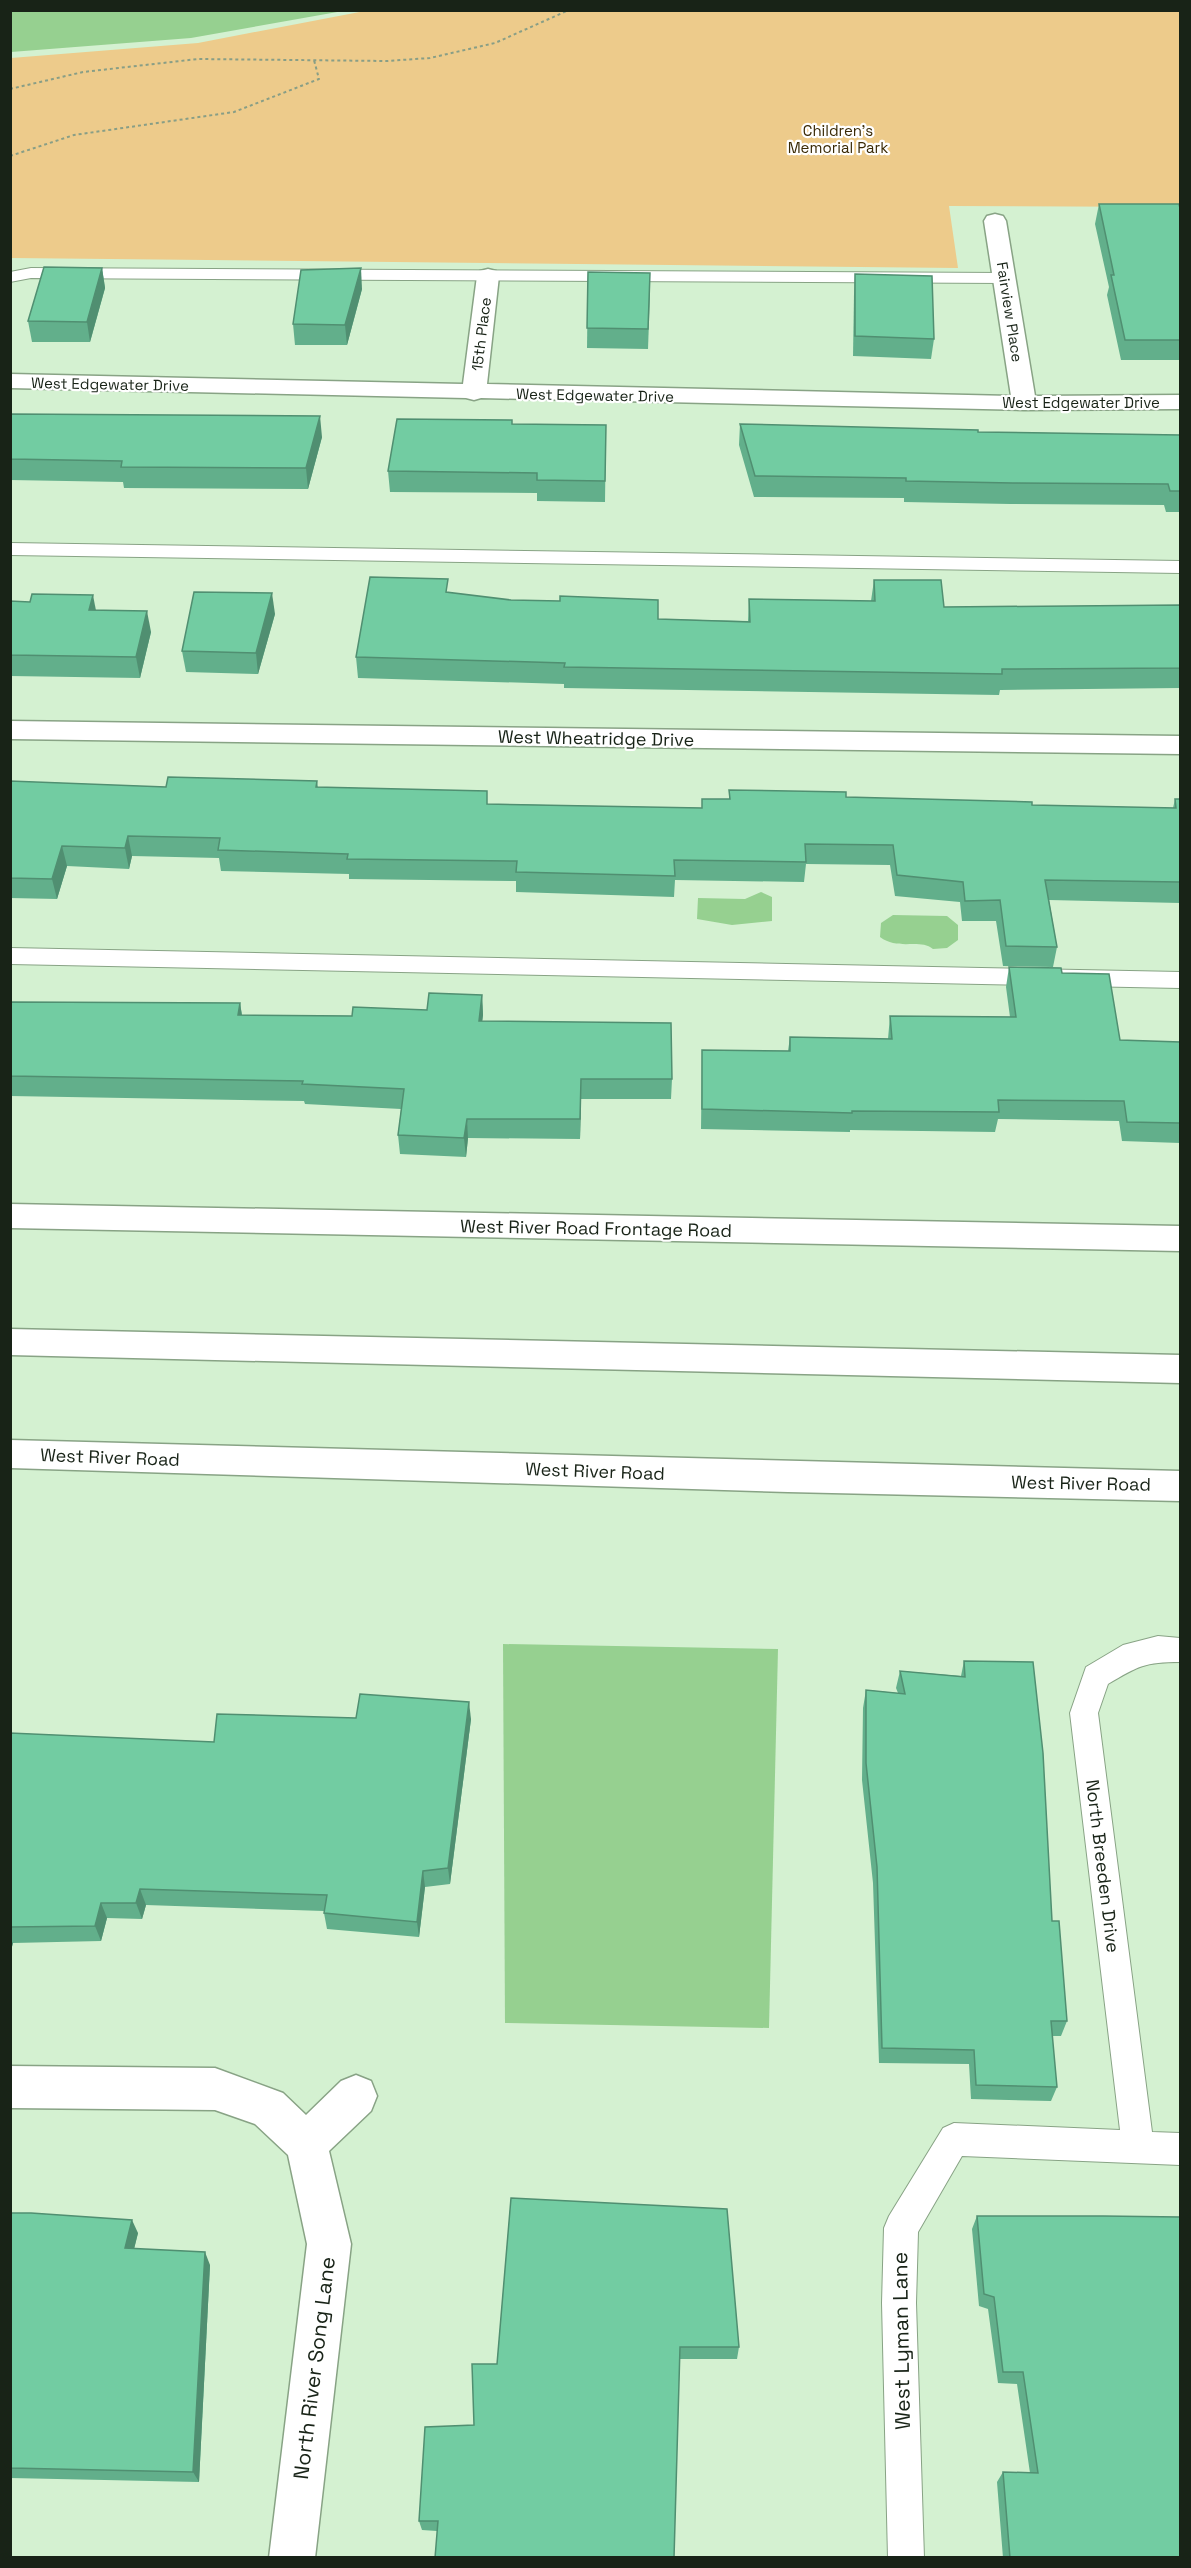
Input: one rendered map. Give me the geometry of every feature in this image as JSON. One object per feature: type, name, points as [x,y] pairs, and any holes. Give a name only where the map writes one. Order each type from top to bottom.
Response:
[{"type":"street","name":"Fairview Place","points":[[995,221],[1024,403]]},
{"type":"street","name":"15th Place","points":[[474,393],[488,276]]},
{"type":"street","name":"West Edgewater Drive","points":[[10,381],[474,393],[1024,403],[1180,402]]},
{"type":"street","name":"West Wheatridge Drive","points":[[10,730],[1180,745]]},
{"type":"street","name":"West River Road Frontage Road","points":[[10,1216],[1180,1239]]},
{"type":"street","points":[[10,1342],[1180,1369]]},
{"type":"street","name":"West River Road","points":[[10,1454],[776,1477],[1180,1486]]},
{"type":"street","points":[[10,2087],[215,2090],[268,2108],[306,2144],[356,2096]]},
{"type":"street","name":"North River Song Lane","points":[[292,2558],[329,2244],[306,2144]]},
{"type":"lane","points":[[10,277],[31,273],[1004,278]]},
{"type":"lane","points":[[10,549],[1180,567]]},
{"type":"lane","points":[[10,956],[1180,980]]},
{"type":"lane","name":"North Breeden Drive","points":[[1138,2147],[1084,1713],[1096,1676],[1133,1653],[1158,1649],[1180,1650]]},
{"type":"lane","name":"West Lyman Lane","points":[[906,2558],[899,2303],[901,2228],[954,2139],[1138,2147]]},
{"type":"lane","points":[[1138,2147],[1180,2149]]},
{"type":"path","points":[[10,89],[83,72],[198,59],[387,61],[451,54],[495,43],[569,10]]},
{"type":"path","points":[[10,156],[74,135],[234,112],[319,79],[314,60]]},
{"type":"green space","name":"Children's Memorial Park","points":[[370,10],[1180,11],[1180,207],[949,206],[958,268],[11,258],[11,58],[198,43]]},
{"type":"shaded area","points":[[11,10],[343,11],[191,38],[11,52]]},
{"type":"shaded area","points":[[761,892],[772,897],[772,921],[732,925],[697,919],[698,898],[745,899]]},
{"type":"shaded area","points":[[893,915],[947,916],[958,925],[958,940],[947,948],[933,949],[921,944],[887,941],[880,937],[881,923]]},
{"type":"shaded area","points":[[503,1644],[778,1649],[769,2028],[505,2023]]},
{"type":"building","points":[[1099,204],[1179,204],[1180,340],[1125,340]]},
{"type":"building","points":[[44,267],[102,268],[87,322],[28,321]]},
{"type":"building","points":[[361,268],[345,325],[293,324],[301,270]]},
{"type":"building","points":[[588,272],[650,273],[648,329],[587,328]]},
{"type":"building","points":[[855,274],[932,276],[934,339],[855,336]]},
{"type":"building","points":[[10,414],[320,416],[306,468],[121,467],[122,461],[10,459]]},
{"type":"building","points":[[397,419],[512,420],[512,424],[606,425],[605,481],[537,480],[537,473],[388,471]]},
{"type":"building","points":[[740,424],[978,430],[978,432],[1180,435],[1180,491],[1170,491],[1168,484],[906,481],[906,478],[755,476]]},
{"type":"building","points":[[370,577],[448,579],[446,592],[511,600],[560,601],[560,596],[658,600],[658,619],[750,622],[749,599],[875,601],[874,580],[941,580],[944,607],[1180,605],[1180,668],[1002,669],[1002,674],[564,667],[565,663],[356,657]]},
{"type":"building","points":[[194,592],[272,593],[256,653],[182,651]]},
{"type":"building","points":[[32,594],[93,595],[89,610],[147,611],[136,657],[10,655],[10,601],[30,602]]},
{"type":"building","points":[[168,777],[317,781],[316,787],[487,791],[487,804],[702,808],[702,799],[730,799],[729,790],[846,792],[846,797],[1032,802],[1032,805],[1176,808],[1175,799],[1180,799],[1180,882],[1045,880],[1057,947],[1006,946],[1000,900],[965,901],[963,882],[897,875],[893,845],[805,844],[806,862],[674,860],[675,876],[516,872],[517,861],[347,859],[348,854],[218,850],[220,838],[128,836],[125,848],[62,846],[52,879],[10,878],[10,781],[166,787]]},
{"type":"building","points":[[1009,967],[1061,968],[1062,973],[1109,974],[1120,1040],[1180,1042],[1180,1123],[1127,1122],[1124,1101],[998,1100],[999,1112],[852,1111],[852,1113],[702,1109],[702,1050],[790,1051],[790,1037],[892,1039],[890,1016],[1016,1017]]},
{"type":"building","points":[[429,993],[482,995],[479,1021],[671,1023],[672,1079],[581,1079],[580,1119],[467,1119],[464,1138],[398,1135],[404,1089],[302,1084],[303,1081],[10,1076],[10,1002],[240,1003],[238,1015],[352,1016],[353,1007],[427,1010]]},
{"type":"building","points":[[964,1661],[1033,1662],[1043,1753],[1052,1921],[1059,1921],[1067,2021],[1051,2021],[1057,2087],[976,2085],[974,2050],[882,2048],[877,1867],[866,1763],[866,1690],[905,1694],[900,1671],[965,1677]]},
{"type":"building","points":[[360,1694],[469,1702],[448,1868],[423,1871],[417,1922],[324,1913],[327,1895],[140,1889],[136,1903],[101,1903],[95,1926],[10,1927],[10,1733],[214,1742],[217,1714],[356,1718]]},
{"type":"building","points":[[511,2198],[727,2209],[739,2347],[680,2347],[674,2558],[435,2558],[438,2521],[419,2521],[425,2427],[474,2425],[472,2364],[497,2364]]},
{"type":"building","points":[[10,2213],[132,2220],[125,2248],[205,2252],[193,2472],[10,2468]]},
{"type":"building","points":[[977,2216],[1180,2217],[1180,2558],[1010,2558],[1003,2472],[1038,2473],[1023,2372],[1003,2372],[994,2297],[984,2294]]}]
